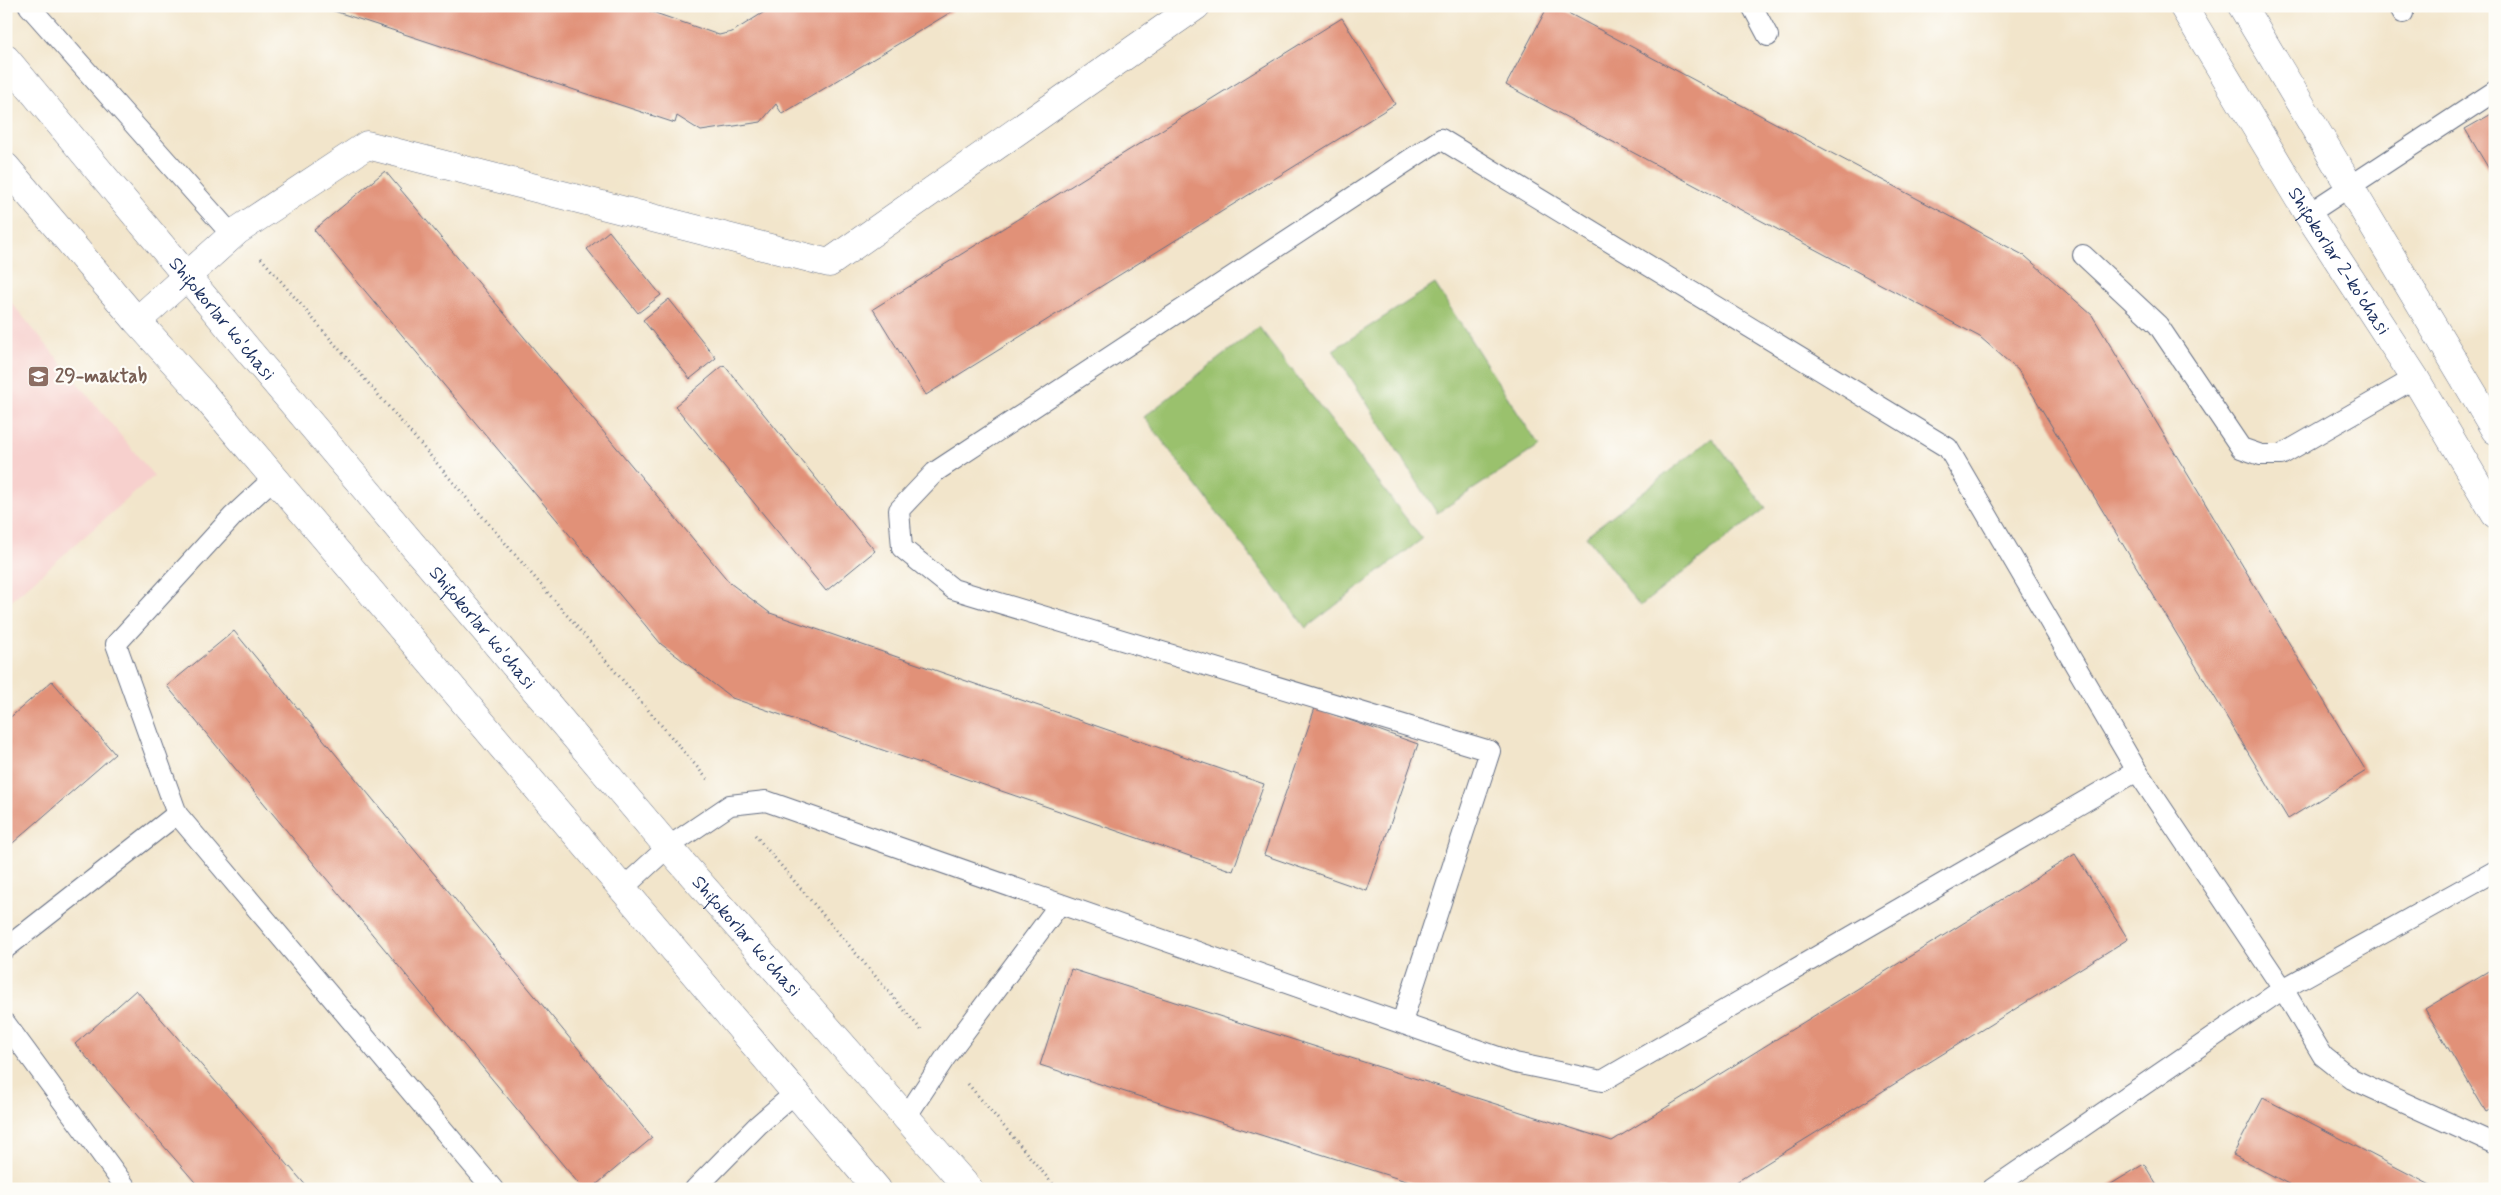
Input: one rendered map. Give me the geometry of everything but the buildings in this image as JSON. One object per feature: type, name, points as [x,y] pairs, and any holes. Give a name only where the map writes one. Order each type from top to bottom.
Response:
[{"type":"main road","points":[[137,321],[235,233],[367,145],[829,263],[1196,6]]},
{"type":"main road","name":"Shifokorlar 2-ko'chasi","points":[[2183,6],[2308,214],[2416,378],[2495,514]]},
{"type":"main road","points":[[2242,6],[2348,188],[2495,430]]},
{"type":"main road","name":"Shifokorlar ko'chasi","points":[[6,59],[188,275],[248,350],[668,847],[970,1189]]},
{"type":"main road","points":[[6,167],[274,478],[877,1189]]},
{"type":"lane","points":[[29,6],[235,233]]},
{"type":"lane","points":[[1752,6],[1768,36]]},
{"type":"lane","points":[[2308,214],[2495,91]]},
{"type":"lane","points":[[1402,1022],[1490,751],[954,589],[902,548],[899,510],[935,472],[1441,139],[1948,448],[2137,771],[2283,990],[2323,1056],[2352,1079],[2495,1144]]},
{"type":"lane","points":[[2083,255],[2158,325],[2241,448],[2261,455],[2282,455],[2416,378]]},
{"type":"lane","points":[[274,478],[233,516],[116,644],[177,814],[493,1189]]},
{"type":"lane","points":[[622,889],[668,847],[730,805],[766,801],[1515,1063],[1602,1081],[2137,771]]},
{"type":"lane","points":[[6,948],[177,814]]},
{"type":"lane","points":[[1992,1189],[2283,990],[2495,871]]},
{"type":"lane","points":[[906,1117],[945,1058],[1059,905]]},
{"type":"lane","points":[[6,1024],[127,1189]]},
{"type":"lane","points":[[696,1189],[758,1125],[795,1093]]},
{"type":"path","points":[[235,233],[296,296],[1057,1189]]},
{"type":"shaded area","name":"29-maktab","points":[[6,296],[154,476],[6,605]]},
{"type":"green space","points":[[1435,284],[1539,446],[1437,513],[1333,350]]},
{"type":"green space","points":[[1259,327],[1422,539],[1306,628],[1144,417]]},
{"type":"green space","points":[[1712,438],[1766,508],[1640,606],[1586,536]]},
{"type":"place","name":"29-maktab","points":[[39,376]]}]
